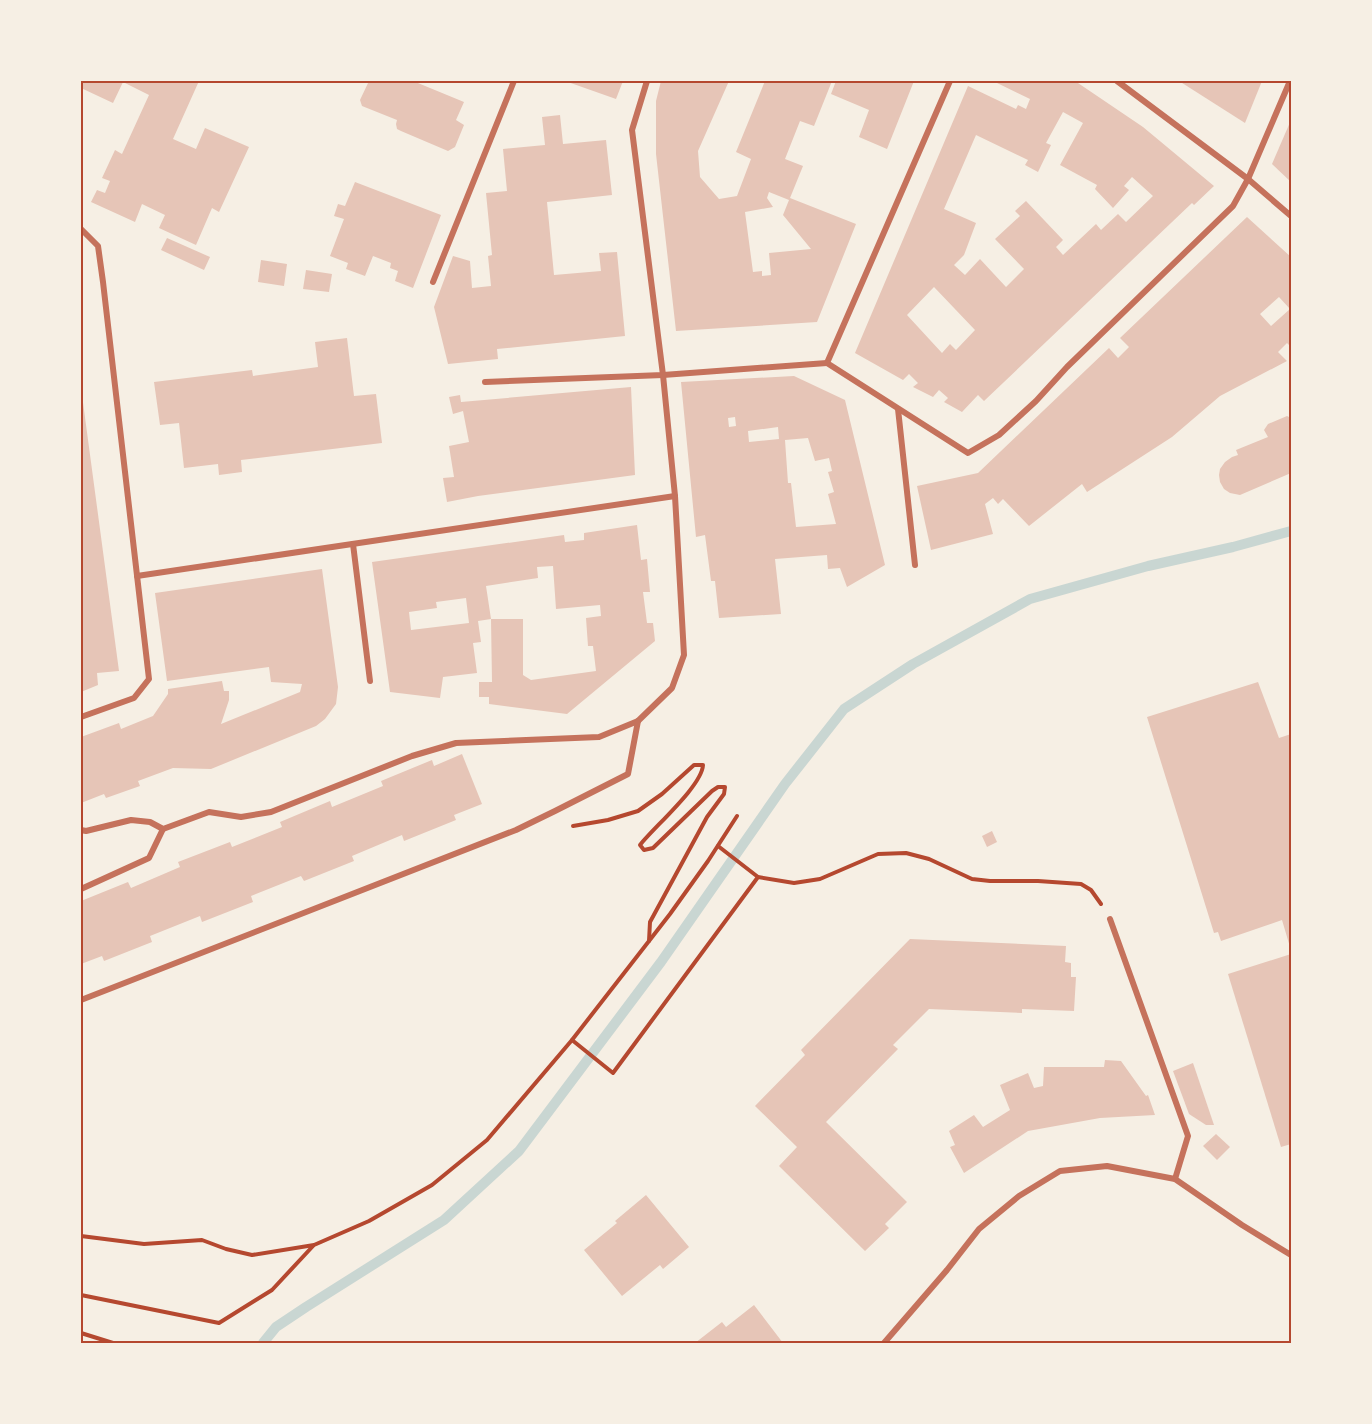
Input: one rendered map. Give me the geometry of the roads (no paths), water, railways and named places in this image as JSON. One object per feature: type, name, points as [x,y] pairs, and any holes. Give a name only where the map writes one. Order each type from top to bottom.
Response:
[{"type":"street","points":[[434,282],[514,81]]},
{"type":"street","points":[[81,889],[148,858],[164,829],[208,812],[241,817],[271,812],[412,756],[456,743],[599,736],[638,721],[672,688],[684,655],[675,496],[663,375],[632,130],[647,81]]},
{"type":"street","points":[[827,363],[950,81]]},
{"type":"street","points":[[1117,81],[1248,179],[1291,216]]},
{"type":"street","points":[[484,382],[663,375],[827,363],[968,453],[999,435],[1036,401],[1067,367],[1233,206],[1248,179],[1290,81]]},
{"type":"street","points":[[81,229],[98,246],[149,679],[134,698],[81,717]]},
{"type":"street","points":[[898,409],[915,565]]},
{"type":"street","points":[[137,576],[675,496]]},
{"type":"street","points":[[352,544],[370,681]]},
{"type":"street","points":[[81,1000],[516,830],[555,811],[628,774],[638,721]]},
{"type":"street","points":[[81,830],[86,831],[131,820],[150,822],[164,829]]},
{"type":"street","points":[[1110,919],[1188,1136],[1175,1179]]},
{"type":"street","points":[[884,1343],[979,1229],[1019,1196],[1060,1171],[1107,1166],[1175,1179],[1291,1255]]},
{"type":"waterway","points":[[263,1343],[276,1327],[444,1220],[519,1151],[661,962],[785,784],[844,709],[913,664],[1030,599],[1148,566],[1291,531]]}]
